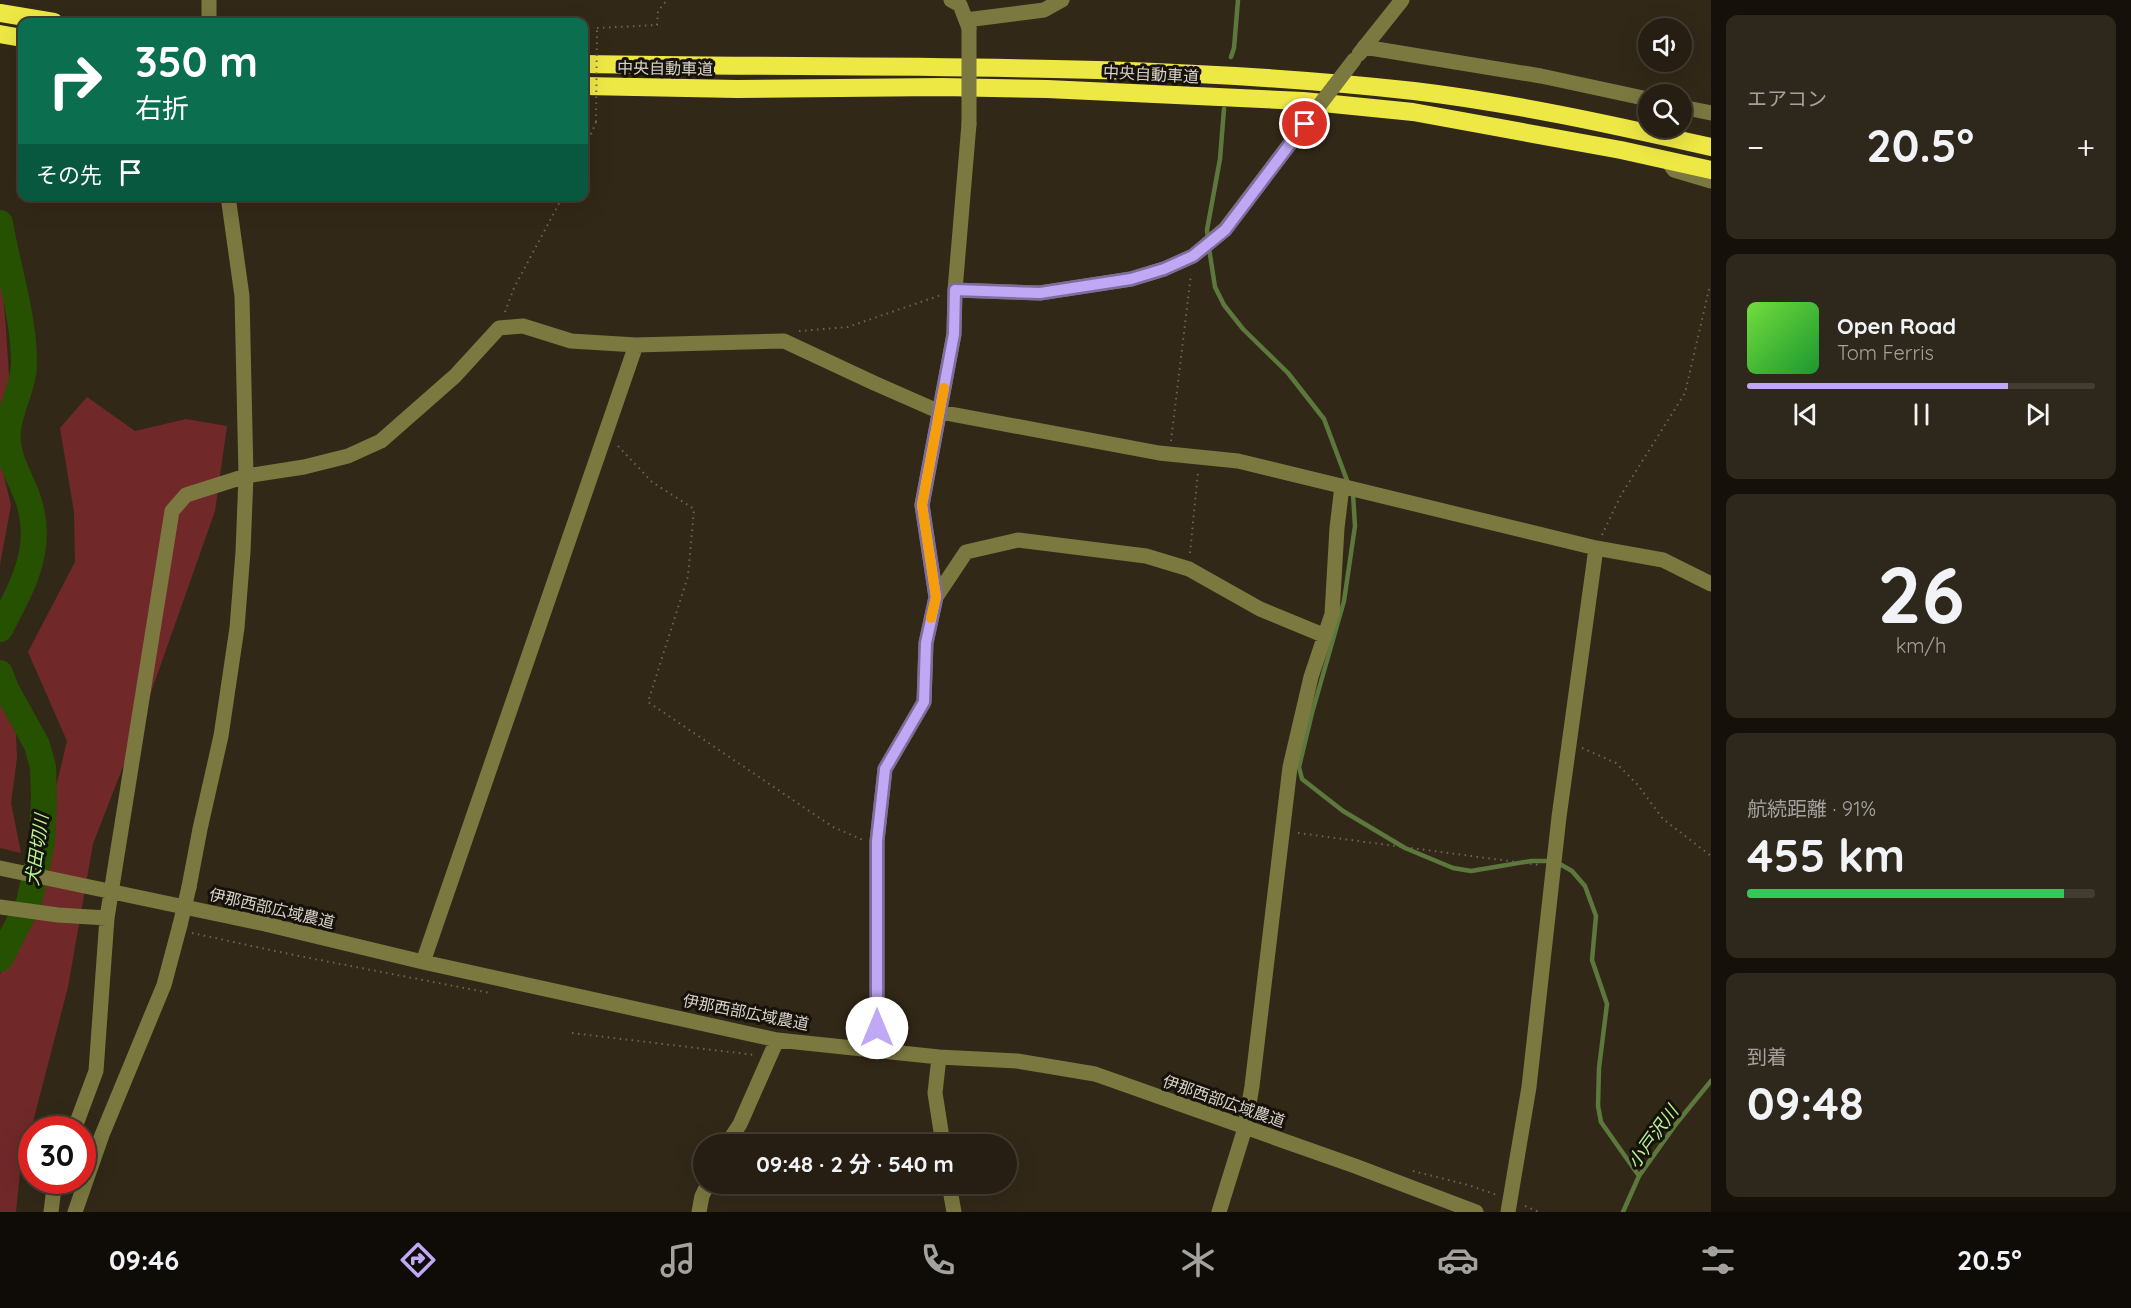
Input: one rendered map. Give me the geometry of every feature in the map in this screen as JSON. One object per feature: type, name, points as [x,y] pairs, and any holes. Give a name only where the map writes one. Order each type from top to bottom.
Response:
[{"type":"highway","points":[[0,13],[28,18]]},
{"type":"highway","points":[[0,33],[18,37]]},
{"type":"highway","name":"中央自動車道","points":[[588,64],[1049,68],[1306,80],[1429,93],[1523,108],[1711,147]]},
{"type":"highway","name":"中央自動車道","points":[[588,86],[737,89],[942,87],[1047,89],[1303,101],[1413,112],[1711,170]]},
{"type":"street","points":[[877,1050],[876,846],[885,769],[924,702],[926,643],[936,597],[922,505],[954,334],[955,290],[969,124],[967,24],[960,5],[951,0]]},
{"type":"street","points":[[967,24],[1044,10],[1062,0]]},
{"type":"street","points":[[955,290],[1040,293],[1131,279],[1164,269],[1193,256],[1225,230],[1402,0]]},
{"type":"street","points":[[1364,47],[1541,76],[1638,97]]},
{"type":"street","points":[[1692,109],[1711,113]]},
{"type":"street","points":[[1627,128],[1662,129],[1711,138]]},
{"type":"street","points":[[1667,160],[1674,170],[1711,181]]},
{"type":"street","points":[[75,1212],[102,1136],[164,985],[180,927],[221,736],[235,639],[243,552],[246,476],[242,296],[229,201]]},
{"type":"street","points":[[79,1116],[96,1071],[108,918],[172,511],[186,495],[246,476],[304,467],[348,456],[381,441],[455,376],[499,328],[523,326],[571,341],[636,345],[784,341],[940,412],[1169,454],[1238,461],[1596,548],[1663,560],[1711,584]]},
{"type":"street","points":[[423,962],[636,345]]},
{"type":"street","points":[[1219,1212],[1245,1128],[1261,1021],[1290,767],[1311,676],[1332,614],[1342,486]]},
{"type":"street","points":[[936,597],[966,552],[1018,540],[1146,555],[1189,569],[1260,609],[1323,635]]},
{"type":"street","points":[[1509,1206],[1529,1087],[1569,743],[1596,548]]},
{"type":"street","name":"伊那西部広域農道","points":[[1,868],[265,924],[423,962],[777,1040],[939,1057],[1017,1061],[1095,1074],[1355,1166],[1476,1212]]},
{"type":"street","points":[[0,907],[58,915],[108,918]]},
{"type":"street","points":[[734,1134],[777,1040]]},
{"type":"street","points":[[939,1057],[935,1094],[941,1134]]},
{"type":"street","points":[[51,1212],[53,1194]]},
{"type":"street","points":[[699,1212],[703,1194]]},
{"type":"street","points":[[951,1194],[954,1212]]},
{"type":"path","points":[[588,141],[596,122],[597,28],[657,25],[658,11],[668,0]]},
{"type":"path","points":[[499,328],[514,288],[560,201]]},
{"type":"path","points":[[1169,454],[1193,256]]},
{"type":"path","points":[[1596,548],[1621,495],[1685,393],[1710,285]]},
{"type":"path","points":[[779,341],[778,333],[849,327],[955,290]]},
{"type":"path","points":[[606,433],[652,482],[694,509],[688,576],[648,702],[833,828],[876,846]]},
{"type":"path","points":[[1189,569],[1200,457]]},
{"type":"path","points":[[1569,743],[1616,763],[1637,784],[1663,819],[1711,856]]},
{"type":"path","points":[[1283,831],[1554,867]]},
{"type":"path","points":[[180,927],[294,955],[491,994]]},
{"type":"path","points":[[572,1032],[769,1057]]},
{"type":"path","points":[[1404,1169],[1468,1185],[1509,1206],[1539,1212]]},
{"type":"shaded area","points":[[0,270],[10,391],[1,433],[2,468],[11,505],[0,565]]},
{"type":"shaded area","points":[[87,397],[135,431],[186,419],[227,426],[215,511],[143,715],[93,844],[68,987],[35,1116],[18,1116],[16,1212],[0,1212],[0,975],[39,858],[67,741],[28,652],[75,562],[74,512],[60,428]]},
{"type":"shaded area","points":[[0,697],[16,734],[17,758],[11,803],[21,853],[0,848]]},
{"type":"waterway","points":[[1231,57],[1234,48],[1238,0]]},
{"type":"waterway","points":[[1208,240],[1207,230],[1220,159],[1224,109]]},
{"type":"waterway","name":"犬田切川","points":[[0,223],[19,311],[24,363],[22,380],[9,422],[9,449],[28,499],[33,517],[34,534],[29,567],[0,629]]},
{"type":"waterway","points":[[1209,248],[1215,287],[1224,305],[1243,329],[1288,373],[1324,419],[1348,483]]},
{"type":"waterway","points":[[1353,494],[1355,526],[1344,601],[1299,767],[1302,779],[1343,811],[1405,848],[1453,868],[1471,871],[1531,861],[1550,861]]},
{"type":"waterway","name":"犬田切川","points":[[0,673],[6,689],[37,745],[43,767],[44,799],[42,842],[29,903],[0,959]]},
{"type":"waterway","points":[[1558,863],[1572,871],[1585,886],[1596,916],[1592,960],[1607,1004],[1599,1068],[1598,1106],[1601,1122],[1639,1176]]},
{"type":"waterway","name":"小戸沢川","points":[[1623,1212],[1639,1176],[1676,1124],[1711,1081]]},
{"type":"slow traffic","points":[[931,618],[936,597],[922,505],[944,388]]},
{"type":"route","points":[[877,1028],[877,841],[885,769],[924,702],[926,643],[936,597],[922,505],[954,334],[955,290],[1040,293],[1131,279],[1164,269],[1193,256],[1225,230],[1305,124]]}]
